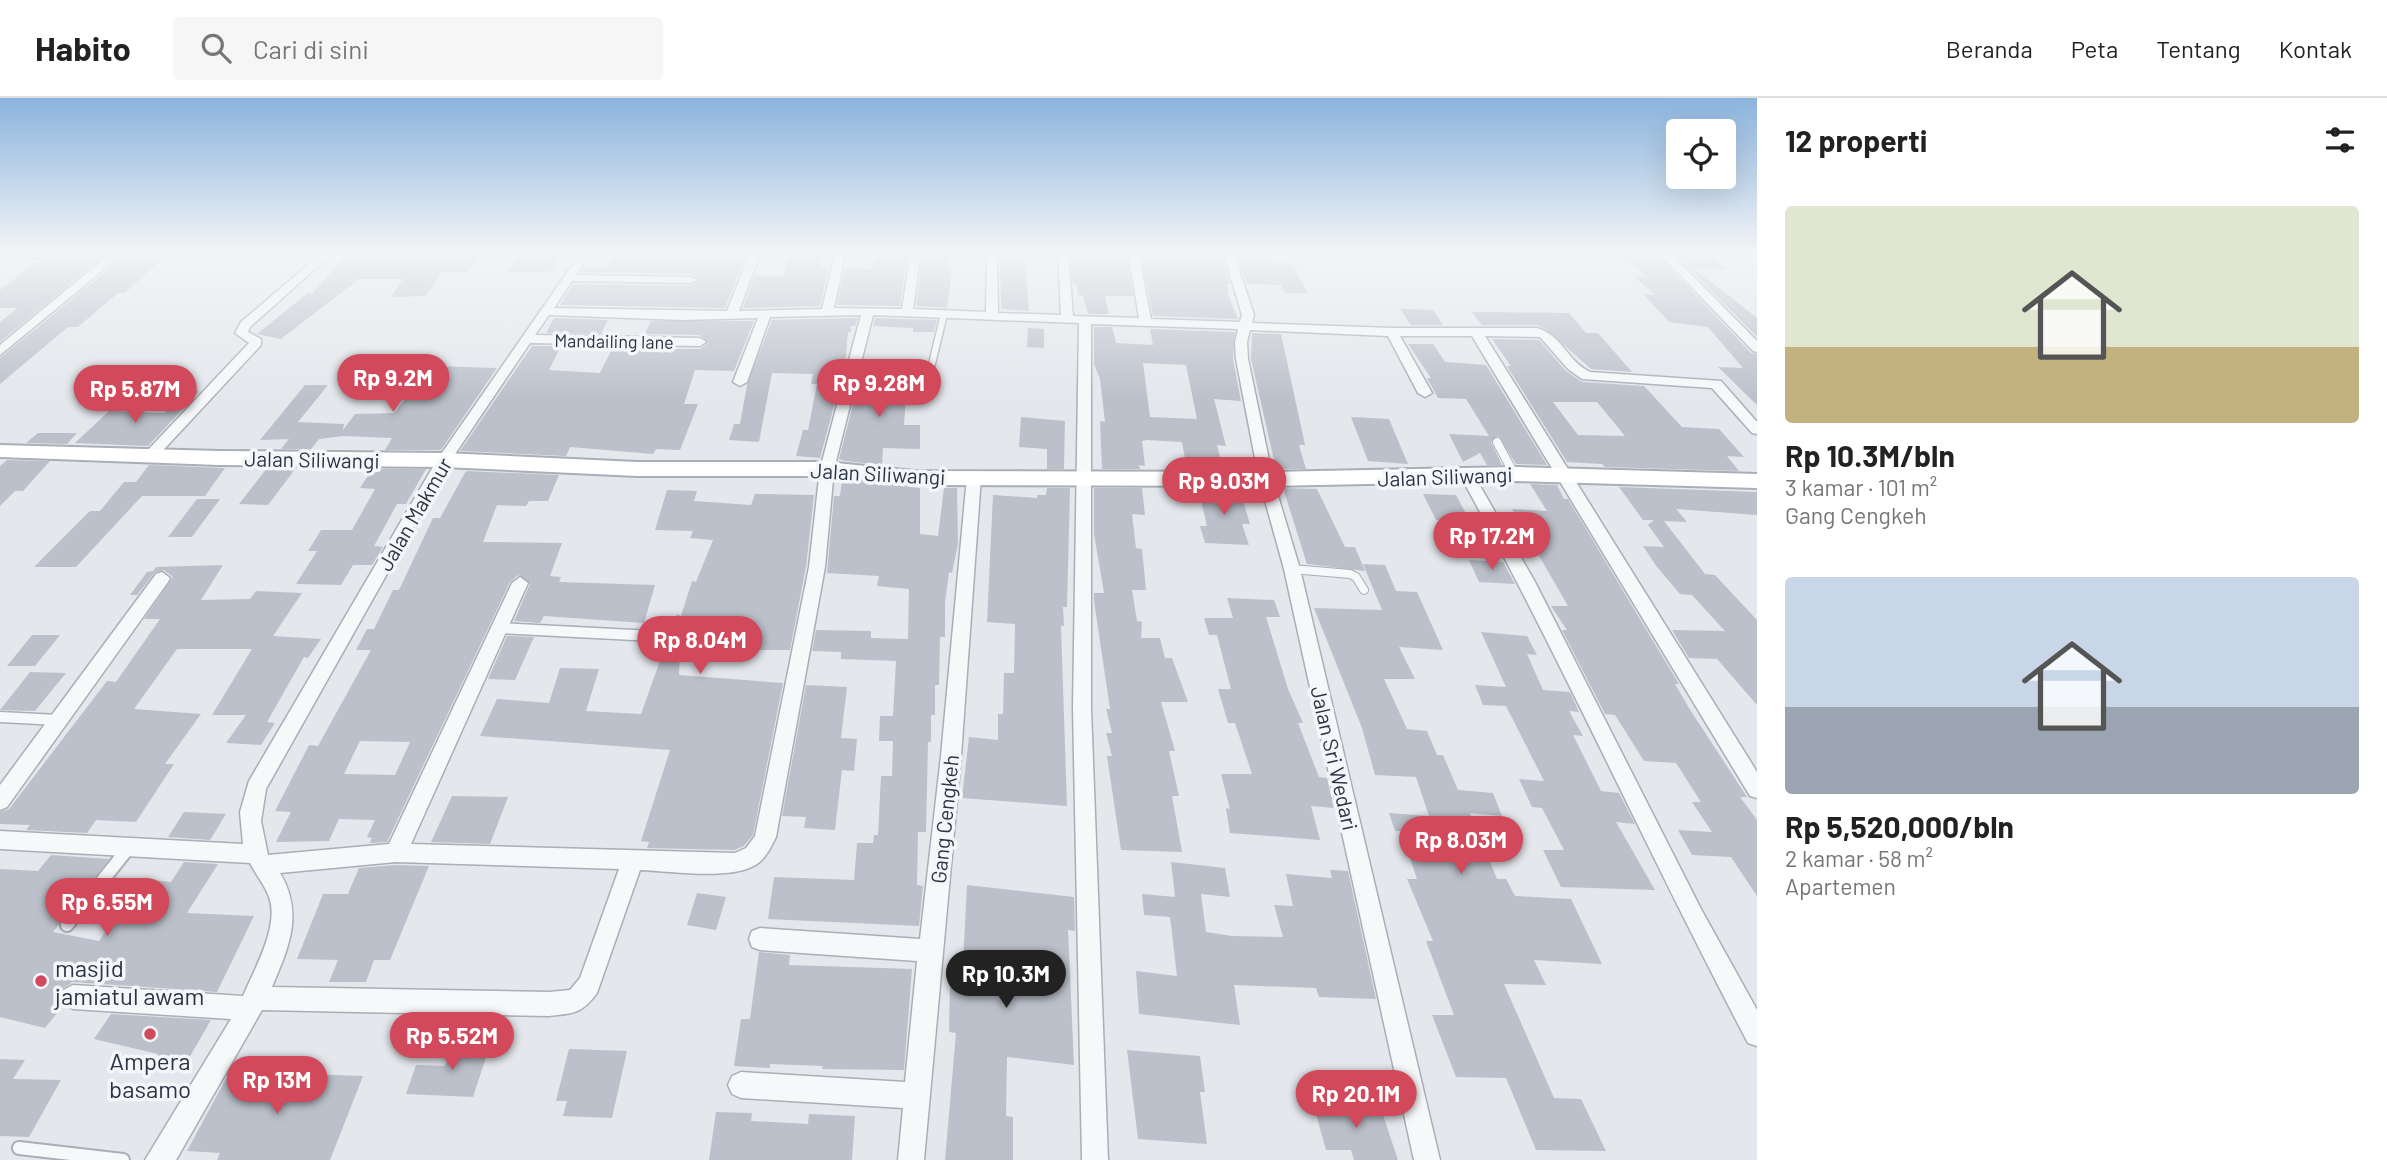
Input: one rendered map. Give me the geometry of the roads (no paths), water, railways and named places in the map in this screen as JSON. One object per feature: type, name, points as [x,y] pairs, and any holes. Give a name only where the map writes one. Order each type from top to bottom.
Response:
[{"type":"street","points":[[0,351],[60,301]]},
{"type":"street","points":[[150,456],[257,342],[241,333],[245,326],[274,301]]},
{"type":"street","name":"Jalan Makmur","points":[[260,860],[250,820],[256,787],[444,460],[553,301]]},
{"type":"street","points":[[731,315],[737,301]]},
{"type":"street","points":[[827,311],[829,301]]},
{"type":"street","points":[[907,312],[909,301]]},
{"type":"street","points":[[992,301],[992,317]]},
{"type":"street","points":[[1066,301],[1067,319]]},
{"type":"street","points":[[1142,301],[1146,323]]},
{"type":"street","name":"Jalan Sri Wedari","points":[[1243,301],[1248,315],[1242,359],[1266,480],[1292,569],[1427,1160]]},
{"type":"street","points":[[1711,301],[1757,348]]},
{"type":"street","points":[[546,311],[731,315],[868,311],[1392,332],[1542,333],[1551,340],[1573,370],[1587,376],[1716,384],[1757,430]]},
{"type":"street","points":[[0,840],[260,860],[396,853],[735,863],[747,861],[761,846],[817,567],[827,469],[868,311]]},
{"type":"street","points":[[740,383],[765,314]]},
{"type":"street","points":[[1085,320],[1082,708],[1094,1160]]},
{"type":"street","points":[[1392,332],[1425,393]]},
{"type":"street","points":[[1477,333],[1757,790]]},
{"type":"street","name":"Mandailing lane","points":[[528,339],[701,342]]},
{"type":"street","name":"Jalan Siliwangi","points":[[0,451],[444,460],[637,469],[827,469],[914,478],[1266,480],[1514,474],[1757,481]]},
{"type":"street","name":"Gang Cengkeh","points":[[911,1160],[929,950],[951,756],[974,477]]},
{"type":"street","points":[[1468,477],[1521,571],[1680,891],[1757,1034]]},
{"type":"street","points":[[0,801],[162,578]]},
{"type":"street","points":[[396,853],[520,583]]},
{"type":"street","points":[[73,997],[251,1003],[549,1004],[576,1001],[586,993],[634,859]]},
{"type":"street","points":[[158,1160],[164,1155],[251,1003],[274,954],[283,909],[280,896],[260,860]]},
{"type":"street","points":[[760,939],[929,950]]},
{"type":"street","points":[[741,1086],[917,1097]]},
{"type":"lane","points":[[929,376],[944,314]]},
{"type":"lane","points":[[1497,442],[1514,474]]},
{"type":"lane","points":[[1292,569],[1350,574],[1356,577],[1364,590]]},
{"type":"lane","points":[[500,628],[692,638]]},
{"type":"lane","points":[[0,718],[60,720]]},
{"type":"lane","points":[[67,925],[128,848]]},
{"type":"lane","points":[[19,1149],[123,1160]]},
{"type":"place","name":"masjid jamiatul awam","points":[[41,981]]},
{"type":"place","name":"Ampera basamo","points":[[150,1034]]}]
